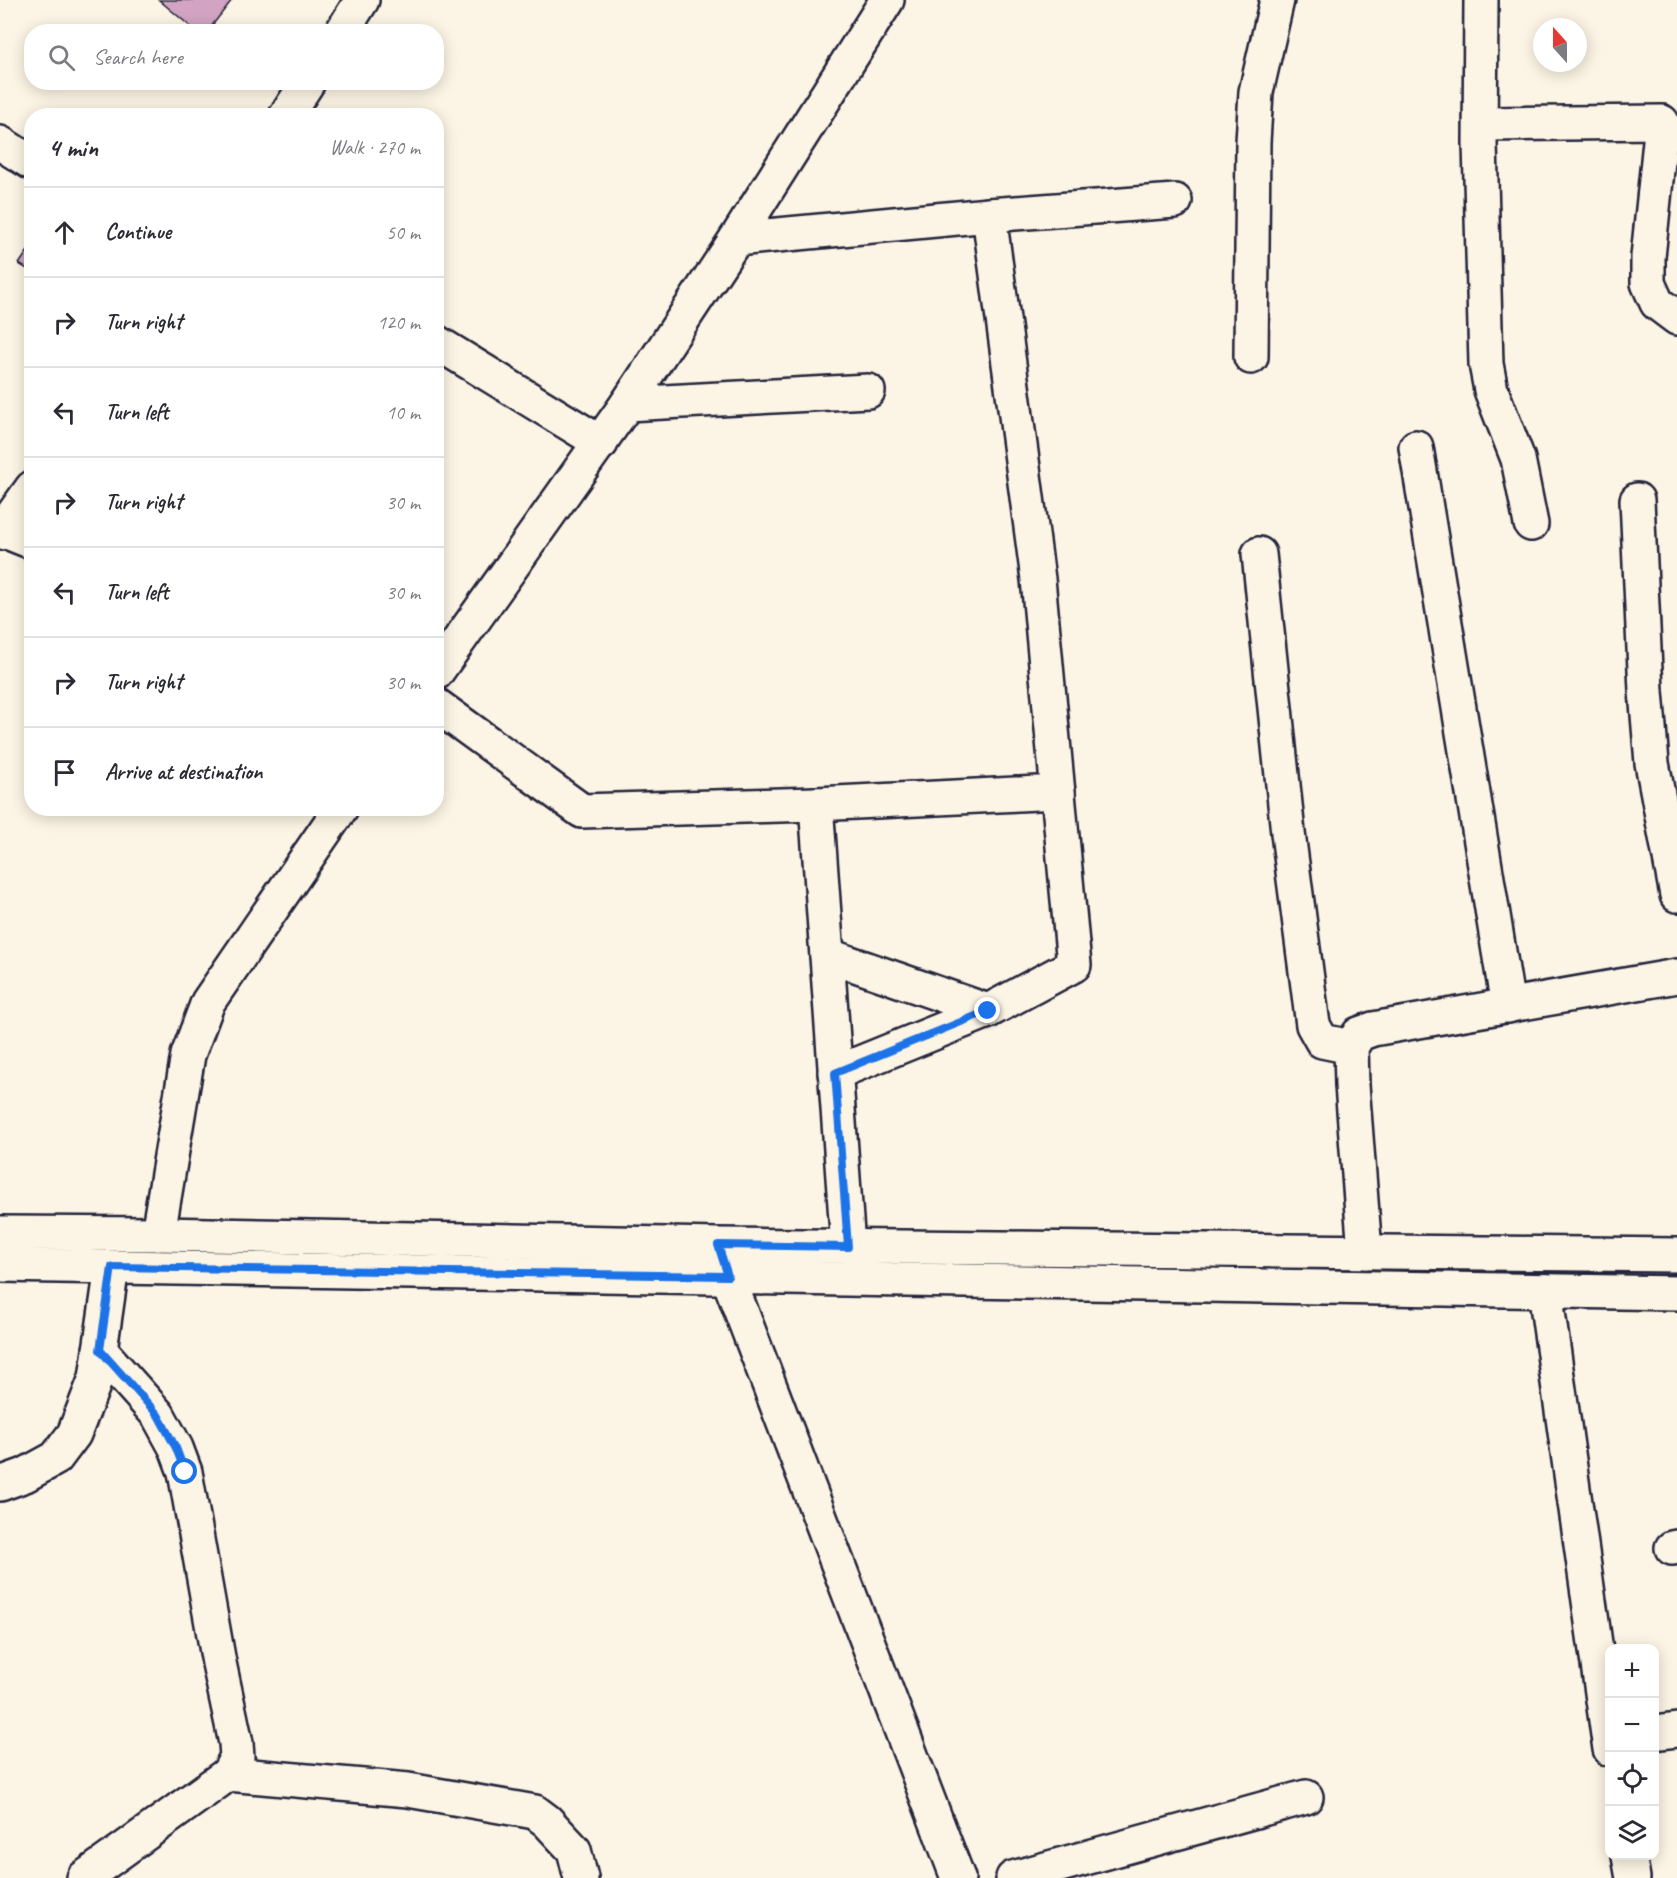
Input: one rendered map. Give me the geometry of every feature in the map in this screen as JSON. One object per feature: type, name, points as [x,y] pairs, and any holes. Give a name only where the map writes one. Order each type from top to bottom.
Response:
[{"type":"main road","points":[[347,24],[362,0]]},
{"type":"main road","points":[[444,662],[601,443],[736,239],[887,0]]},
{"type":"main road","points":[[1251,357],[1253,142],[1256,92],[1277,0]]},
{"type":"main road","points":[[1481,0],[1486,364],[1491,390],[1518,459],[1531,524]]},
{"type":"main road","points":[[291,108],[303,90]]},
{"type":"main road","points":[[1481,124],[1662,122],[1647,283],[1657,303],[1677,318]]},
{"type":"main road","points":[[0,143],[24,158]]},
{"type":"main road","points":[[736,239],[989,215],[1175,201]]},
{"type":"main road","points":[[835,1073],[988,1011],[1074,966],[1038,579],[989,215]]},
{"type":"main road","points":[[444,347],[601,443]]},
{"type":"main road","points":[[627,404],[868,391]]},
{"type":"main road","points":[[1416,447],[1508,1006]]},
{"type":"main road","points":[[1637,500],[1646,691],[1652,763],[1677,895]]},
{"type":"main road","points":[[11,535],[24,506]]},
{"type":"main road","points":[[1259,554],[1288,833],[1313,1025],[1322,1041],[1351,1047]]},
{"type":"main road","points":[[444,711],[582,811],[816,804],[1058,792]]},
{"type":"main road","points":[[816,804],[848,1247]]},
{"type":"main road","points":[[159,1234],[188,1055],[208,1002],[336,816]]},
{"type":"main road","points":[[827,955],[988,1011]]},
{"type":"main road","points":[[1365,1252],[1352,1085],[1351,1047],[1359,1034],[1372,1029],[1677,976]]},
{"type":"main road","points":[[0,1233],[848,1247],[1677,1255]]},
{"type":"main road","points":[[718,1245],[958,1878]]},
{"type":"main road","points":[[0,1265],[1677,1293]]},
{"type":"main road","points":[[0,1484],[56,1458],[74,1434],[96,1378],[112,1267]]},
{"type":"main road","points":[[1545,1290],[1605,1715]]},
{"type":"main road","points":[[84,1878],[228,1774],[237,1757],[185,1472],[176,1448],[158,1415],[100,1350]]},
{"type":"main road","points":[[1659,1732],[1677,1730]]},
{"type":"main road","points":[[228,1774],[408,1790],[535,1812],[547,1821],[574,1850],[581,1878]]},
{"type":"main road","points":[[1013,1878],[1306,1797]]},
{"type":"main road","points":[[1630,1860],[1633,1878]]},
{"type":"building","points":[[159,0],[232,0],[213,24],[188,24]]},
{"type":"building","points":[[24,257],[24,267],[19,264]]},
{"type":"route","points":[[185,1472],[176,1448],[158,1415],[100,1350],[112,1267],[728,1276],[718,1245],[848,1247],[835,1073],[988,1011]]}]
